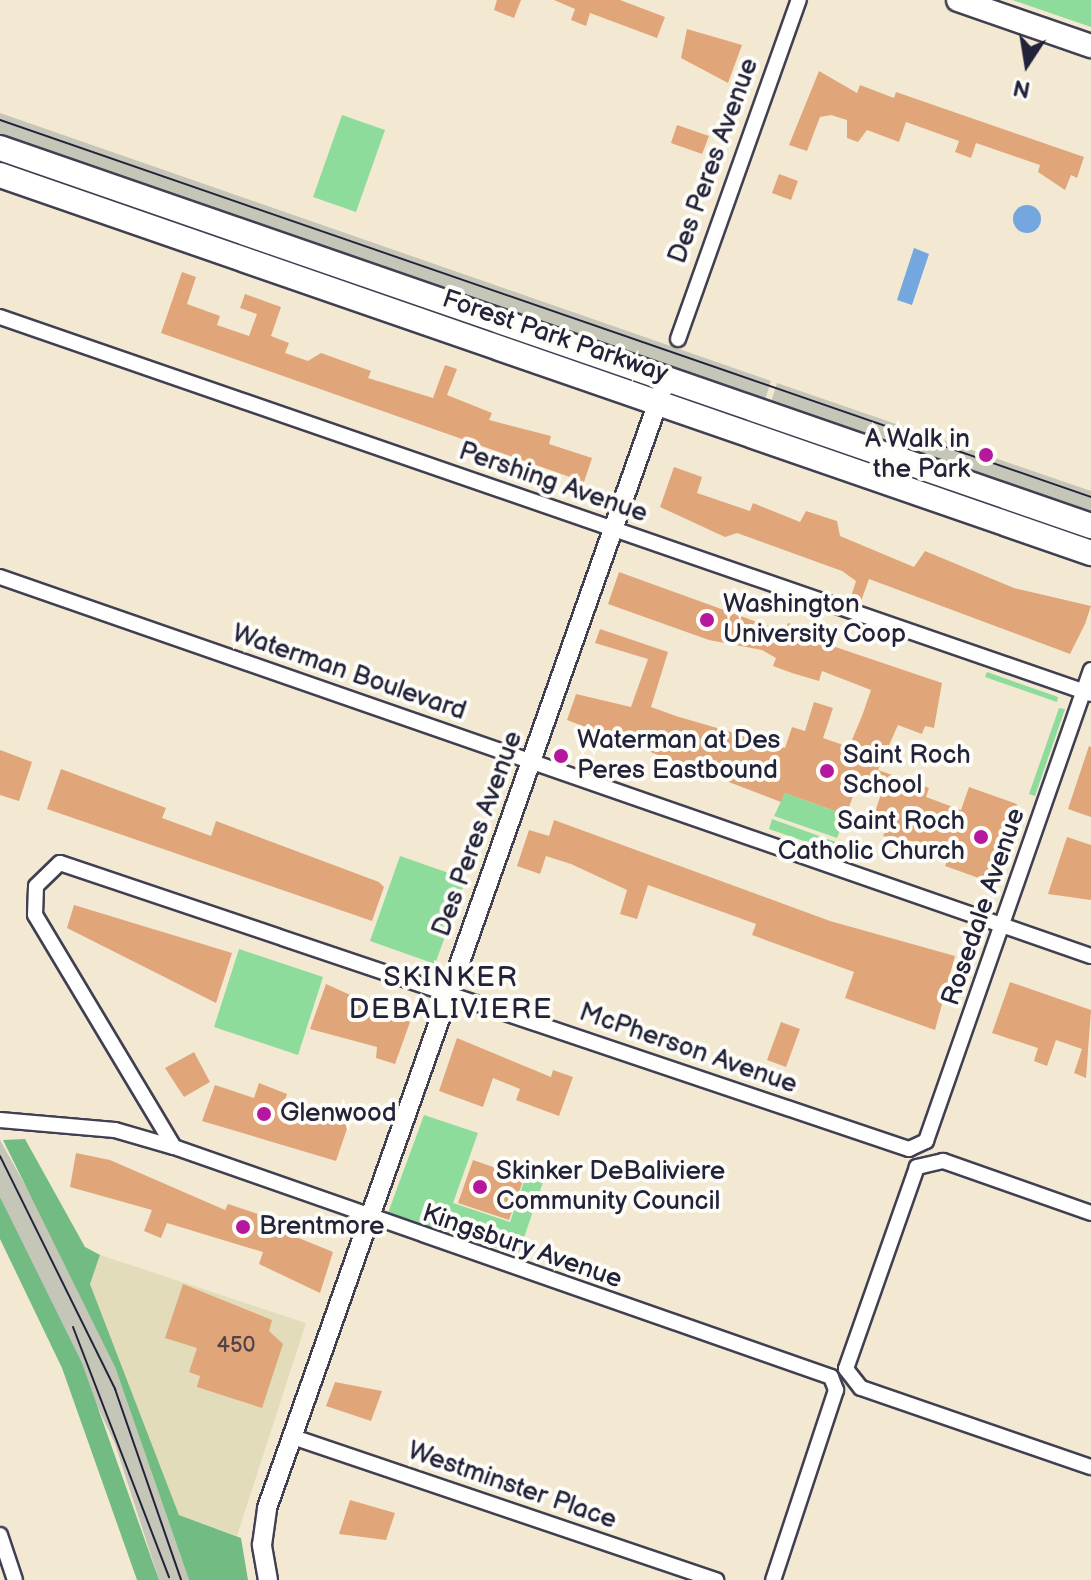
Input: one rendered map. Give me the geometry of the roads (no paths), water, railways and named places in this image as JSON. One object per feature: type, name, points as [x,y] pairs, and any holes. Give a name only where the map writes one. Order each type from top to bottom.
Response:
[{"type":"main road","points":[[958,0],[1091,46]]},
{"type":"main road","name":"Forest Park Parkway","points":[[0,148],[1091,526]]},
{"type":"main road","name":"Forest Park Parkway","points":[[0,175],[1091,553]]},
{"type":"street","name":"Des Peres Avenue","points":[[678,339],[799,0]]},
{"type":"street","name":"Pershing Avenue","points":[[0,317],[1087,693]]},
{"type":"street","name":"Des Peres Avenue","points":[[268,1580],[264,1520],[666,379]]},
{"type":"street","name":"Waterman Boulevard","points":[[0,577],[1091,956]]},
{"type":"street","name":"Rosedale Avenue","points":[[909,1149],[926,1141],[1087,693],[1091,670]]},
{"type":"street","name":"McPherson Avenue","points":[[174,1147],[35,915],[33,897],[44,871],[79,864],[909,1149]]},
{"type":"street","name":"Kingsbury Avenue","points":[[0,1120],[101,1128],[174,1147],[369,1220],[831,1377],[836,1390],[773,1580]]},
{"type":"street","points":[[1091,1213],[943,1161],[917,1167],[846,1369],[861,1388],[1091,1467]]},
{"type":"street","name":"Westminster Place","points":[[293,1437],[716,1580]]},
{"type":"street","points":[[0,1535],[15,1580]]},
{"type":"water","points":[[1027,205],[1037,209],[1041,219],[1037,229],[1027,233],[1017,229],[1013,219],[1017,209]]},
{"type":"water","points":[[914,248],[929,254],[912,305],[897,300]]},
{"type":"tram line","points":[[0,120],[1091,497]]},
{"type":"tram line","points":[[0,1156],[115,1389],[181,1580]]},
{"type":"tram line","points":[[73,1327],[169,1577]]},
{"type":"place","name":"A Walk in the Park","points":[[986,455]]},
{"type":"place","name":"Washington University Coop","points":[[707,620]]},
{"type":"place","name":"Waterman at Des Peres Eastbound","points":[[561,756]]},
{"type":"place","name":"Saint Roch School","points":[[827,771]]},
{"type":"place","name":"Saint Roch Catholic Church","points":[[981,837]]},
{"type":"place","name":"Glenwood","points":[[264,1114]]},
{"type":"place","name":"Skinker DeBaliviere Community Council","points":[[480,1187]]},
{"type":"place","name":"Brentmore","points":[[243,1227]]},
{"type":"district","name":"SKINKER DEBALIVIERE","points":[[451,994]]}]
